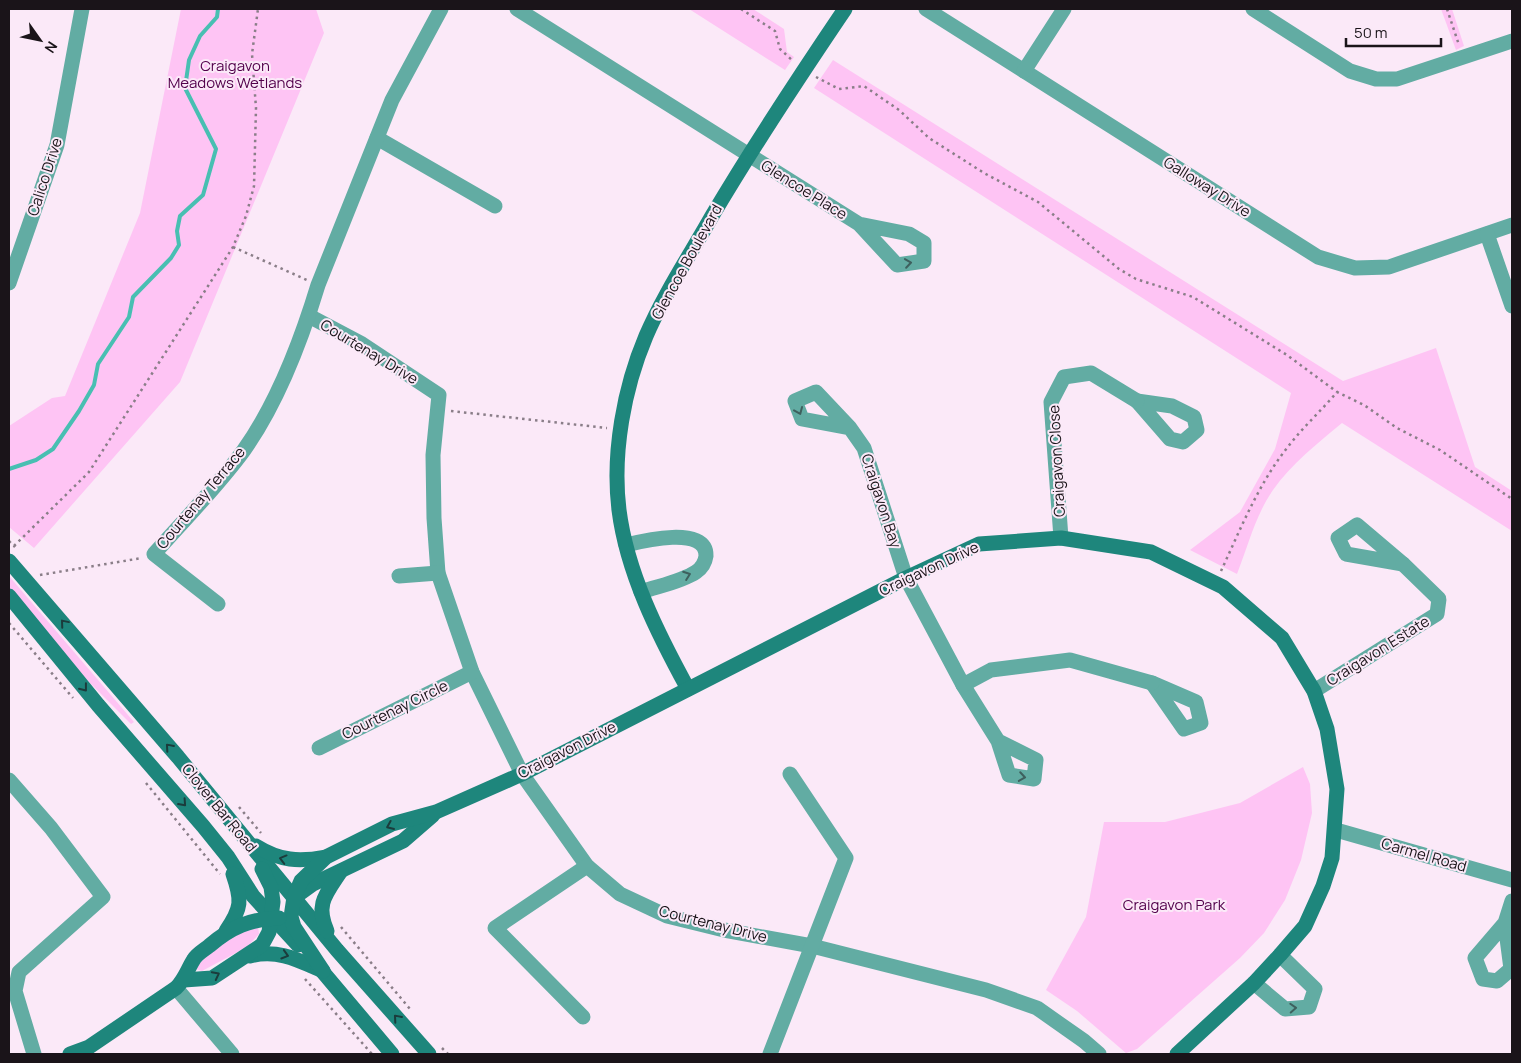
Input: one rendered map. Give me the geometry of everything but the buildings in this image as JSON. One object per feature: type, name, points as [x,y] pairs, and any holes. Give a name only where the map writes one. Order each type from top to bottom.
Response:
[{"type":"street","name":"Calico Drive","points":[[9,283],[58,146],[82,9]]},
{"type":"street","name":"Courtenay Drive","points":[[441,9],[392,100],[318,285],[309,316],[362,344],[439,395],[433,455],[434,518],[438,573],[472,672],[522,774],[586,866],[620,894],[667,916],[724,930],[812,946],[986,990],[1036,1008],[1084,1041],[1099,1054]]},
{"type":"street","points":[[517,9],[748,155]]},
{"type":"street","name":"Glencoe Boulevard","points":[[688,689],[654,624],[641,592],[626,545],[619,510],[621,430],[630,384],[646,336],[667,293],[748,155],[845,9]]},
{"type":"street","name":"Galloway Drive","points":[[926,9],[1318,257],[1355,268],[1389,267],[1512,225]]},
{"type":"street","points":[[1024,71],[1064,9]]},
{"type":"street","points":[[1253,9],[1350,71],[1376,79],[1397,80],[1512,40]]},
{"type":"street","points":[[377,138],[495,206]]},
{"type":"street","name":"Glencoe Place","points":[[748,155],[859,224]]},
{"type":"street","points":[[1487,234],[1512,306]]},
{"type":"street","name":"Courtenay Terrace","points":[[218,604],[154,554],[244,450],[272,402],[309,316]]},
{"type":"street","name":"Craigavon Close","points":[[1061,538],[1051,402],[1064,377],[1091,373],[1137,401]]},
{"type":"street","name":"Craigavon Bay","points":[[850,428],[864,448],[906,578],[963,685],[998,741]]},
{"type":"street","points":[[626,545],[654,538],[688,538],[700,543],[706,553],[704,564],[696,572],[641,592]]},
{"type":"street","name":"Craigavon Drive","points":[[294,897],[305,875],[326,857],[392,824],[436,812],[522,774],[906,578],[979,544],[1061,538],[1150,552],[1223,587],[1282,638],[1314,691],[1327,730],[1337,789],[1336,830],[1332,858],[1323,886],[1305,926],[1254,983],[1177,1054]]},
{"type":"street","name":"Clover Bar Road","points":[[9,561],[178,757],[337,950],[433,1048]]},
{"type":"street","name":"Craigavon Estate","points":[[1314,691],[1437,614],[1439,599],[1403,564]]},
{"type":"street","points":[[398,576],[438,573]]},
{"type":"street","name":"Clover Bar Road","points":[[9,596],[228,857],[253,896],[323,971],[392,1054]]},
{"type":"street","points":[[963,685],[992,670],[1070,660],[1152,682]]},
{"type":"street","name":"Courtenay Circle","points":[[319,748],[472,672]]},
{"type":"street","points":[[770,1054],[846,858],[790,774]]},
{"type":"street","points":[[9,780],[51,828],[103,897],[19,972],[15,991],[34,1054]]},
{"type":"street","name":"Craigavon Drive","points":[[294,897],[313,884],[402,841],[436,812]]},
{"type":"street","name":"Carmel Road","points":[[1336,830],[1512,880]]},
{"type":"street","points":[[244,839],[272,856],[292,861],[326,857]]},
{"type":"street","points":[[70,1054],[89,1047],[180,984],[212,978],[262,945],[269,932],[273,918],[271,886],[244,839]]},
{"type":"street","points":[[228,857],[264,894],[272,897],[294,897],[290,917],[294,927],[323,971]]},
{"type":"street","points":[[225,932],[240,906],[238,889],[228,857]]},
{"type":"street","points":[[583,1017],[495,928],[586,866]]},
{"type":"street","points":[[337,950],[320,913],[323,899],[341,870]]},
{"type":"street","points":[[1505,923],[1512,901]]},
{"type":"street","points":[[180,984],[195,957],[225,932],[244,922],[290,917],[309,927],[337,950]]},
{"type":"street","points":[[244,958],[265,952],[276,953],[323,971]]},
{"type":"street","points":[[1254,983],[1285,1009],[1308,1008],[1315,989],[1280,955]]},
{"type":"street","points":[[180,984],[232,1054]]},
{"type":"path","points":[[9,541],[14,546],[89,472],[115,436],[233,247],[246,216],[254,186],[256,108],[252,54],[258,9]]},
{"type":"path","points":[[741,9],[775,31],[780,49],[795,63]]},
{"type":"path","points":[[1447,9],[1460,49]]},
{"type":"path","points":[[816,76],[839,89],[864,86],[899,110],[929,138],[984,173],[1038,202],[1119,269],[1136,279],[1193,296],[1287,355],[1337,392],[1353,398],[1398,428],[1440,450],[1512,499]]},
{"type":"path","points":[[233,247],[308,280]]},
{"type":"path","points":[[1215,583],[1276,463],[1291,443],[1315,419],[1337,392]]},
{"type":"path","points":[[438,410],[621,430]]},
{"type":"path","points":[[40,575],[133,561],[154,554]]},
{"type":"path","points":[[189,837],[225,881]]},
{"type":"path","points":[[336,921],[412,1012]]},
{"type":"path","points":[[302,975],[372,1054]]},
{"type":"path","points":[[433,1048],[448,1054]]},
{"type":"green space","name":"Craigavon Meadows Wetlands","points":[[181,9],[316,9],[324,33],[180,382],[34,548],[9,527],[9,426],[52,398],[65,396],[140,213]]},
{"type":"green space","points":[[689,9],[753,9],[784,29],[787,52],[794,57],[785,70]]},
{"type":"green space","points":[[1441,9],[1452,9],[1464,46],[1456,50]]},
{"type":"green space","points":[[833,60],[1343,381],[1436,348],[1475,467],[1512,491],[1512,531],[1342,423],[1296,463],[1273,490],[1257,520],[1237,574],[1190,550],[1240,512],[1275,449],[1291,393],[814,88]]},
{"type":"green space","points":[[9,576],[134,722],[131,724],[88,681],[9,590]]},
{"type":"green space","name":"Craigavon Park","points":[[1303,767],[1310,784],[1312,813],[1301,860],[1285,900],[1264,933],[1240,958],[1137,1049],[1126,1053],[1077,1011],[1046,990],[1086,917],[1104,822],[1165,822],[1240,803]]},
{"type":"green space","points":[[258,926],[259,934],[247,947],[202,971],[196,969],[197,965],[234,932]]},
{"type":"waterway","points":[[9,469],[36,460],[53,449],[94,385],[98,364],[129,317],[133,297],[171,258],[179,245],[177,231],[180,216],[203,195],[216,149],[185,88],[189,60],[200,36],[217,17],[218,9]]}]
